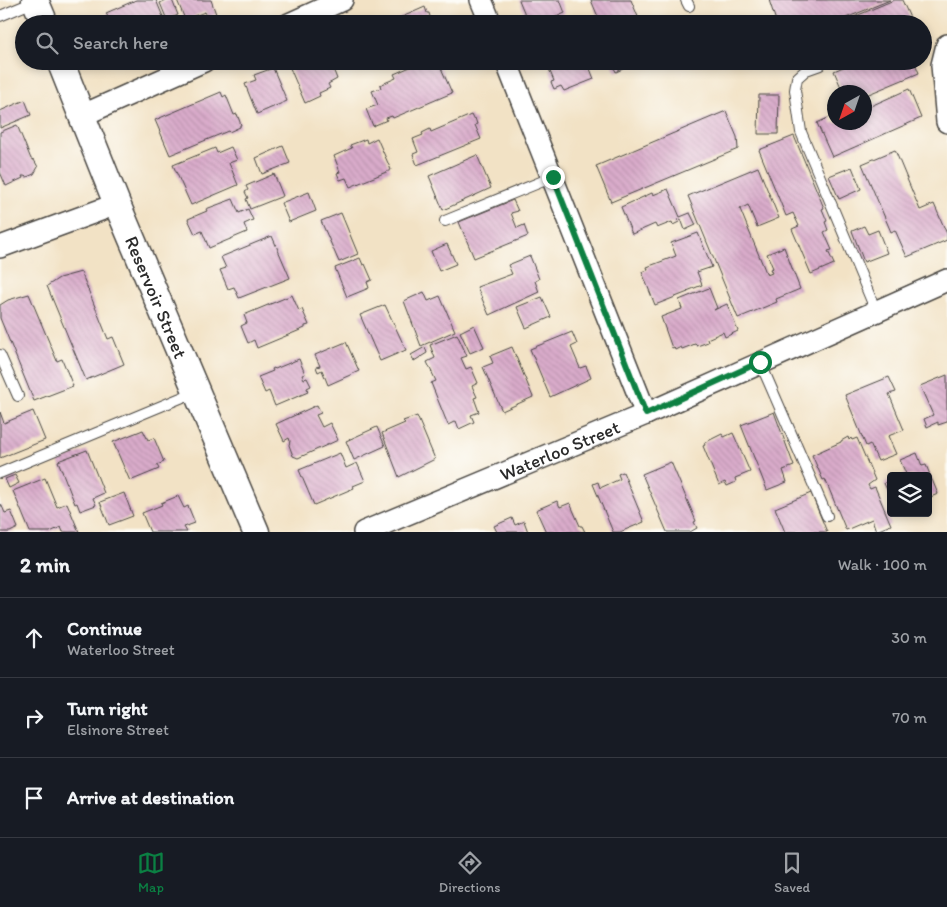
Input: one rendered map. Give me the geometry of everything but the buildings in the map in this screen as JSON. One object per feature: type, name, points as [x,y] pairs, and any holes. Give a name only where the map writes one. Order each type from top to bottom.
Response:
[{"type":"street","points":[[309,15],[342,0]]},
{"type":"street","points":[[481,0],[487,15]]},
{"type":"street","points":[[947,45],[942,65],[947,122]]},
{"type":"street","name":"Reservoir Street","points":[[64,70],[117,204],[256,532]]},
{"type":"street","points":[[82,116],[184,70]]},
{"type":"street","points":[[510,70],[646,414]]},
{"type":"street","points":[[0,246],[117,204]]},
{"type":"street","name":"Waterloo Street","points":[[366,532],[646,414],[947,280]]},
{"type":"lane","points":[[0,16],[39,8]]},
{"type":"lane","points":[[806,70],[797,78],[796,90],[801,132],[876,311]]},
{"type":"lane","points":[[445,221],[553,177]]},
{"type":"lane","points":[[0,355],[18,396]]},
{"type":"lane","points":[[760,362],[827,516]]},
{"type":"lane","points":[[0,473],[196,392]]},
{"type":"route","points":[[553,177],[646,414],[760,362]]}]
